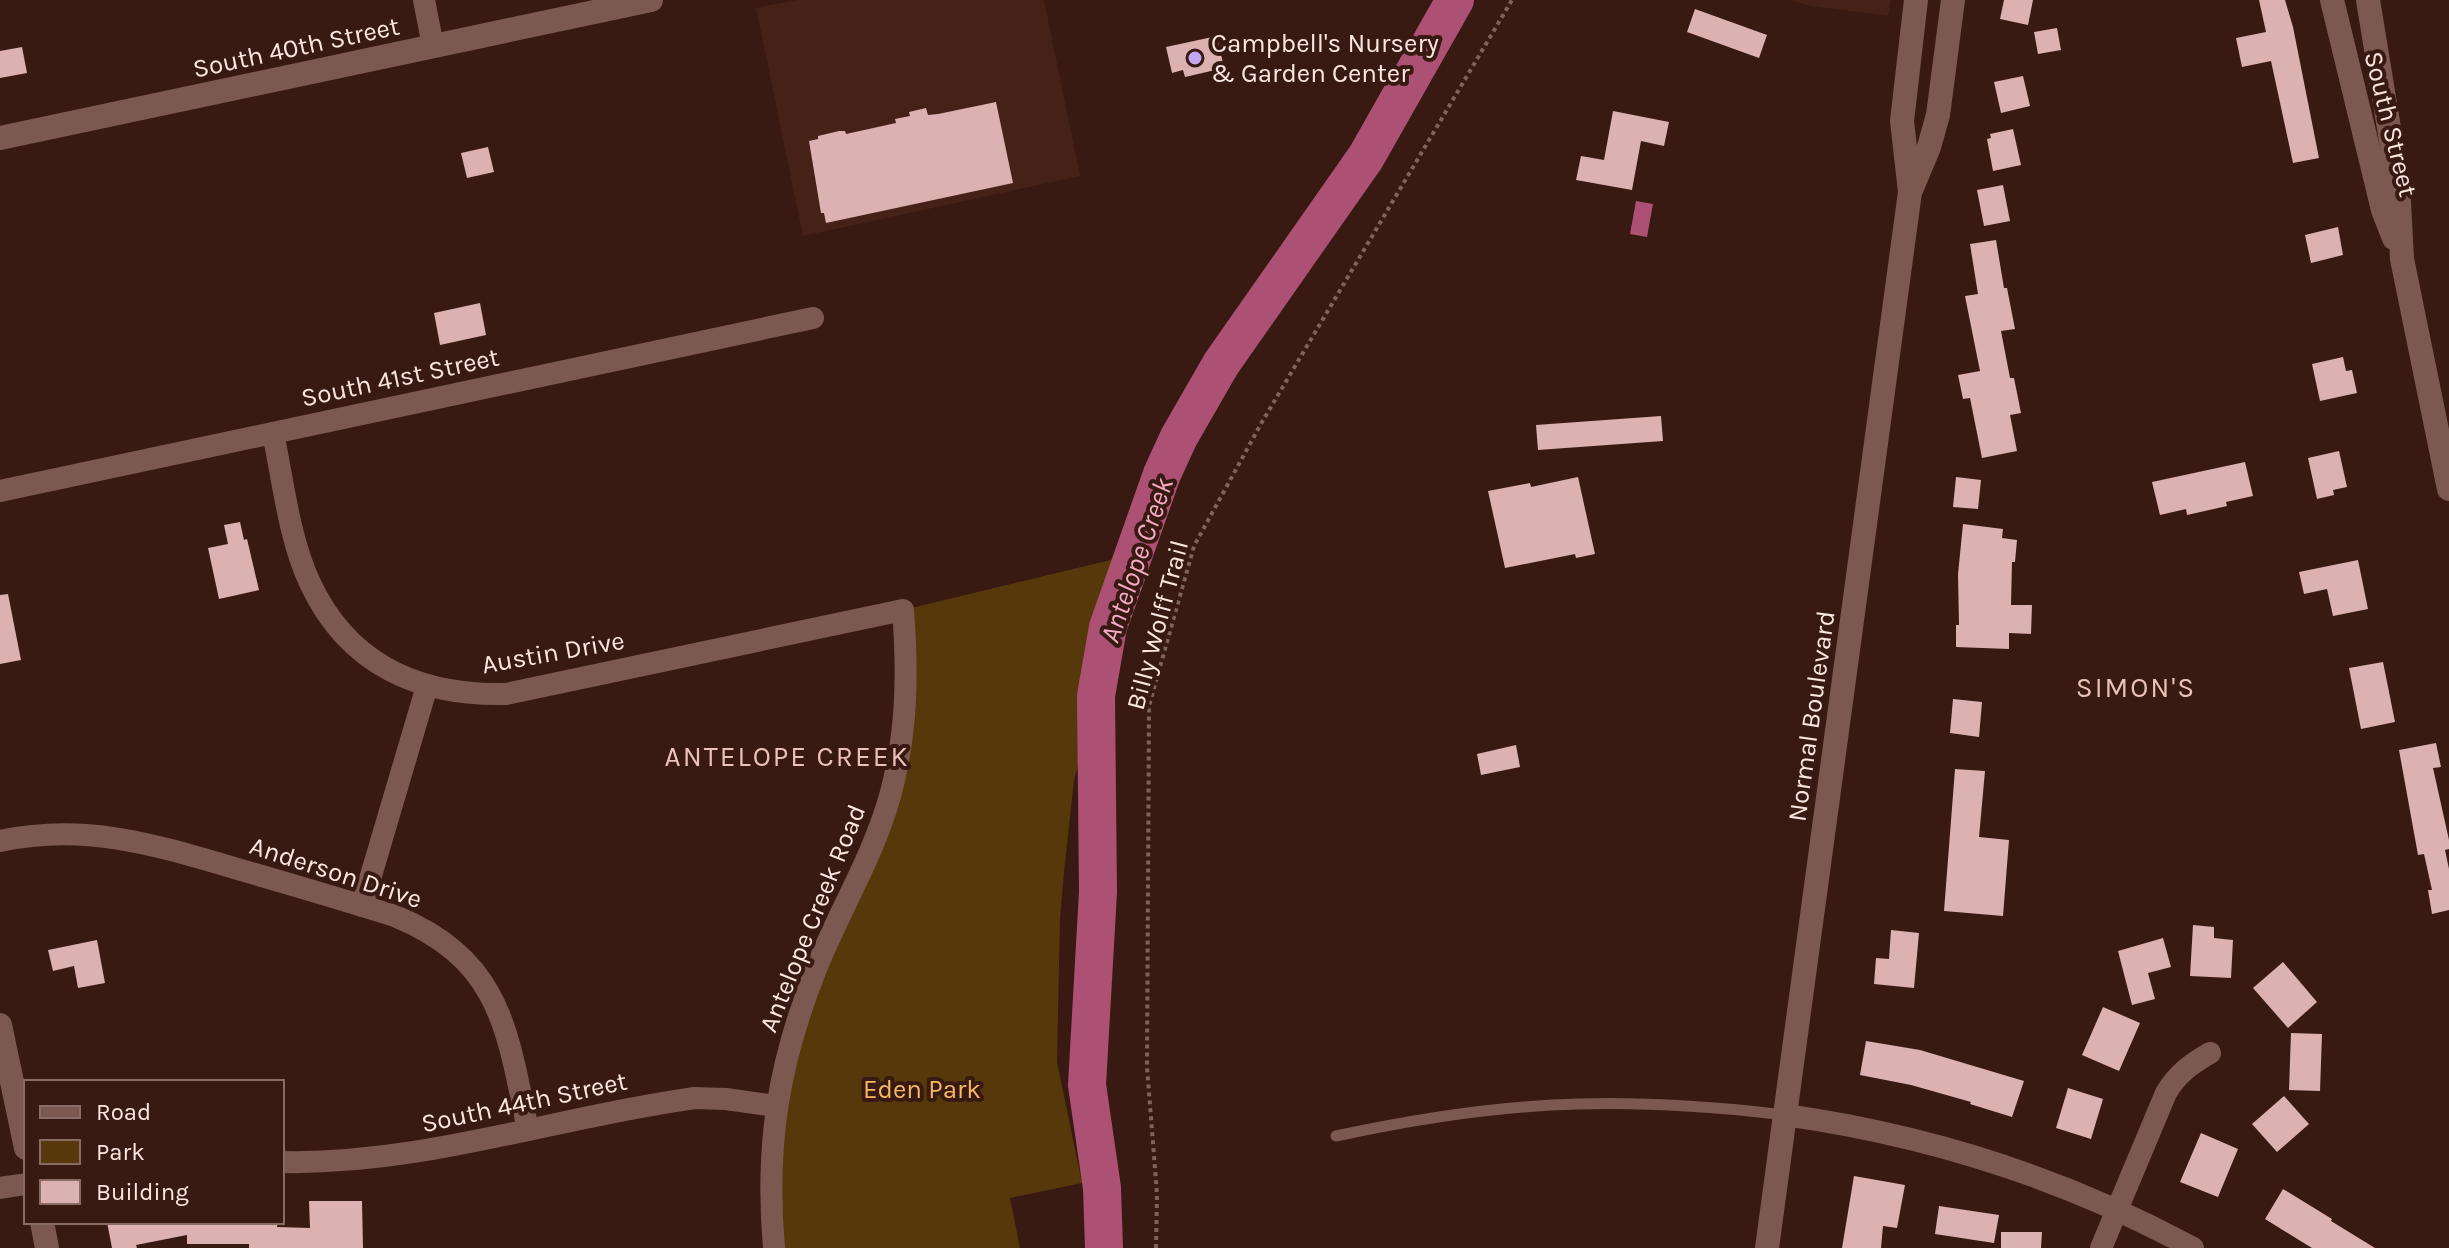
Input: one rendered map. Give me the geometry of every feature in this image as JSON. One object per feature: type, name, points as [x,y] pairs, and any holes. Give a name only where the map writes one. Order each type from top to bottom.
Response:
[{"type":"main road","name":"South 40th Street","points":[[0,138],[651,0]]},
{"type":"main road","name":"Normal Boulevard","points":[[1767,1248],[1910,192],[1902,121],[1916,0]]},
{"type":"main road","name":"Normal Boulevard","points":[[1910,192],[1929,147],[1938,115],[1953,0]]},
{"type":"main road","name":"South Street","points":[[2332,0],[2383,210],[2402,259]]},
{"type":"main road","name":"South Street","points":[[2368,0],[2398,183],[2402,259],[2449,489]]},
{"type":"main road","points":[[0,1025],[24,1139]]},
{"type":"main road","points":[[42,1224],[47,1248]]},
{"type":"street","points":[[424,0],[433,46]]},
{"type":"street","name":"South 41st Street","points":[[0,491],[813,318]]},
{"type":"street","name":"Austin Drive","points":[[273,433],[298,551],[309,582],[325,610],[345,636],[370,658],[398,675],[427,686],[473,695],[506,694],[903,610]]},
{"type":"street","name":"Antelope Creek Road","points":[[774,1248],[770,1196],[776,1106],[794,1028],[816,968],[872,847],[890,798],[901,748],[906,703],[907,659],[903,610]]},
{"type":"street","points":[[362,906],[427,686]]},
{"type":"street","name":"Anderson Drive","points":[[0,841],[53,834],[98,834],[142,841],[419,926],[447,943],[482,981],[499,1009],[508,1033],[528,1130]]},
{"type":"street","points":[[2101,1248],[2166,1093],[2177,1076],[2210,1053]]},
{"type":"street","name":"South 44th Street","points":[[284,1162],[356,1160],[413,1154],[695,1098],[776,1106]]},
{"type":"street","points":[[1785,1115],[1832,1121],[1946,1147],[2022,1172],[2117,1209],[2193,1248]]},
{"type":"street","points":[[0,1188],[24,1184]]},
{"type":"lane","points":[[1336,1136],[1448,1115],[1576,1104],[1718,1107],[1785,1115]]},
{"type":"path","name":"Billy Wolff Trail","points":[[1156,1248],[1157,1194],[1147,1067],[1149,706],[1194,546],[1262,422],[1512,0]]},
{"type":"shaded area","points":[[797,0],[1044,0],[1080,176],[803,236],[756,8]]},
{"type":"shaded area","points":[[1789,0],[1891,0],[1888,16],[1811,6]]},
{"type":"shaded area","points":[[1636,201],[1653,204],[1647,237],[1630,234]]},
{"type":"green space","name":"Eden Park","points":[[1148,551],[1109,653],[1074,780],[1064,872],[1057,1062],[1082,1183],[1010,1198],[1020,1248],[774,1248],[776,1106],[890,798],[903,610]]},
{"type":"building","points":[[2004,0],[2033,0],[2028,25],[2000,19]]},
{"type":"building","points":[[2259,0],[2285,0],[2319,158],[2293,163],[2271,61],[2242,67],[2236,38],[2266,32]]},
{"type":"building","points":[[1695,9],[1767,35],[1759,58],[1687,32]]},
{"type":"building","points":[[2057,28],[2061,50],[2038,54],[2034,32]]},
{"type":"building","name":"Campbell's Nursery & Garden Center","points":[[1217,36],[1224,68],[1185,77],[1183,70],[1172,73],[1166,47]]},
{"type":"building","points":[[22,47],[27,73],[0,78],[0,51]]},
{"type":"building","points":[[2023,76],[2030,106],[2001,113],[1994,82]]},
{"type":"building","points":[[996,102],[1013,183],[826,223],[824,213],[821,213],[809,141],[839,131],[846,134],[896,123],[895,119],[910,116],[909,112],[926,108],[928,115]]},
{"type":"building","points":[[1613,111],[1669,122],[1664,146],[1641,141],[1632,190],[1576,180],[1581,156],[1604,160]]},
{"type":"building","points":[[2013,129],[2021,165],[1993,171],[1987,139],[1991,138],[1990,134]]},
{"type":"building","points":[[488,147],[494,172],[467,178],[461,153]]},
{"type":"building","points":[[2003,185],[2010,221],[1984,226],[1977,190]]},
{"type":"building","points":[[2338,227],[2343,255],[2311,263],[2305,235]]},
{"type":"building","points":[[1996,240],[2015,329],[2001,331],[2021,413],[2010,415],[2017,451],[1982,458],[1970,398],[1963,399],[1958,375],[1980,371],[1965,296],[1978,294],[1970,244]]},
{"type":"building","points":[[480,303],[486,335],[440,345],[434,313]]},
{"type":"building","points":[[2343,357],[2346,371],[2352,370],[2357,393],[2320,401],[2312,364]]},
{"type":"building","points":[[1661,416],[1663,441],[1538,450],[1536,425]]},
{"type":"building","points":[[2339,451],[2347,487],[2333,490],[2334,495],[2317,499],[2308,458]]},
{"type":"building","points":[[2245,462],[2253,496],[2226,502],[2227,506],[2187,515],[2186,509],[2160,515],[2152,482]]},
{"type":"building","points":[[1578,477],[1595,554],[1576,558],[1575,554],[1505,568],[1488,491],[1530,483],[1531,487]]},
{"type":"building","points":[[1956,477],[1981,480],[1978,509],[1953,507]]},
{"type":"building","points":[[240,522],[259,590],[219,599],[208,548],[228,544],[224,525]]},
{"type":"building","points":[[1963,524],[2003,529],[2002,538],[2017,540],[2015,562],[2012,562],[2011,605],[2032,605],[2031,634],[2009,633],[2009,649],[1956,647]]},
{"type":"building","points":[[2358,560],[2368,609],[2333,616],[2327,589],[2304,594],[2299,572]]},
{"type":"building","points":[[8,594],[21,660],[0,664],[0,595]]},
{"type":"building","points":[[2383,662],[2395,722],[2361,729],[2349,668]]},
{"type":"building","points":[[1953,699],[1982,702],[1979,737],[1950,733]]},
{"type":"building","points":[[2436,743],[2441,767],[2433,768],[2449,840],[2449,849],[2445,850],[2449,869],[2449,910],[2432,914],[2428,890],[2432,890],[2424,854],[2418,855],[2399,750]]},
{"type":"building","points":[[1516,745],[1520,767],[1481,775],[1477,754]]},
{"type":"building","points":[[1955,769],[1985,771],[1979,837],[2009,840],[2003,916],[1944,911]]},
{"type":"building","points":[[2193,925],[2214,927],[2214,938],[2233,940],[2231,978],[2190,976]]},
{"type":"building","points":[[1891,930],[1919,933],[1914,988],[1874,984],[1876,958],[1889,959]]},
{"type":"building","points":[[2163,938],[2171,967],[2148,973],[2155,999],[2132,1005],[2118,951]]},
{"type":"building","points":[[97,940],[105,983],[78,988],[74,966],[53,971],[48,950]]},
{"type":"building","points":[[2283,962],[2317,1002],[2288,1028],[2253,988]]},
{"type":"building","points":[[2103,1007],[2140,1023],[2119,1071],[2082,1055]]},
{"type":"building","points":[[2291,1033],[2322,1034],[2320,1091],[2289,1090]]},
{"type":"building","points":[[1866,1041],[1920,1050],[2024,1081],[2012,1117],[1911,1085],[1860,1075]]},
{"type":"building","points":[[2068,1088],[2103,1099],[2091,1139],[2056,1128]]},
{"type":"building","points":[[2284,1096],[2309,1124],[2277,1152],[2252,1124]]},
{"type":"building","points":[[2201,1133],[2238,1149],[2218,1197],[2180,1182]]},
{"type":"building","points":[[1854,1176],[1905,1185],[1897,1228],[1883,1226],[1881,1248],[1842,1248]]},
{"type":"building","points":[[2283,1189],[2375,1248],[2312,1248],[2265,1219]]},
{"type":"building","points":[[309,1201],[362,1201],[363,1248],[249,1248],[249,1244],[187,1244],[187,1235],[136,1245],[137,1248],[112,1248],[107,1224],[278,1224],[277,1227],[310,1228]]},
{"type":"building","points":[[1939,1206],[1999,1215],[1994,1243],[1935,1234]]},
{"type":"building","points":[[2001,1232],[2042,1232],[2041,1248],[2001,1248]]},
{"type":"waterway","name":"Antelope Creek","points":[[1104,1248],[1102,1188],[1087,1085],[1098,892],[1096,696],[1108,627],[1162,474],[1179,437],[1221,364],[1366,157],[1455,0]]},
{"type":"place","name":"Campbell's Nursery & Garden Center","points":[[1195,58]]},
{"type":"district","name":"SIMON'S","points":[[2136,687]]},
{"type":"district","name":"ANTELOPE CREEK","points":[[787,756]]}]
